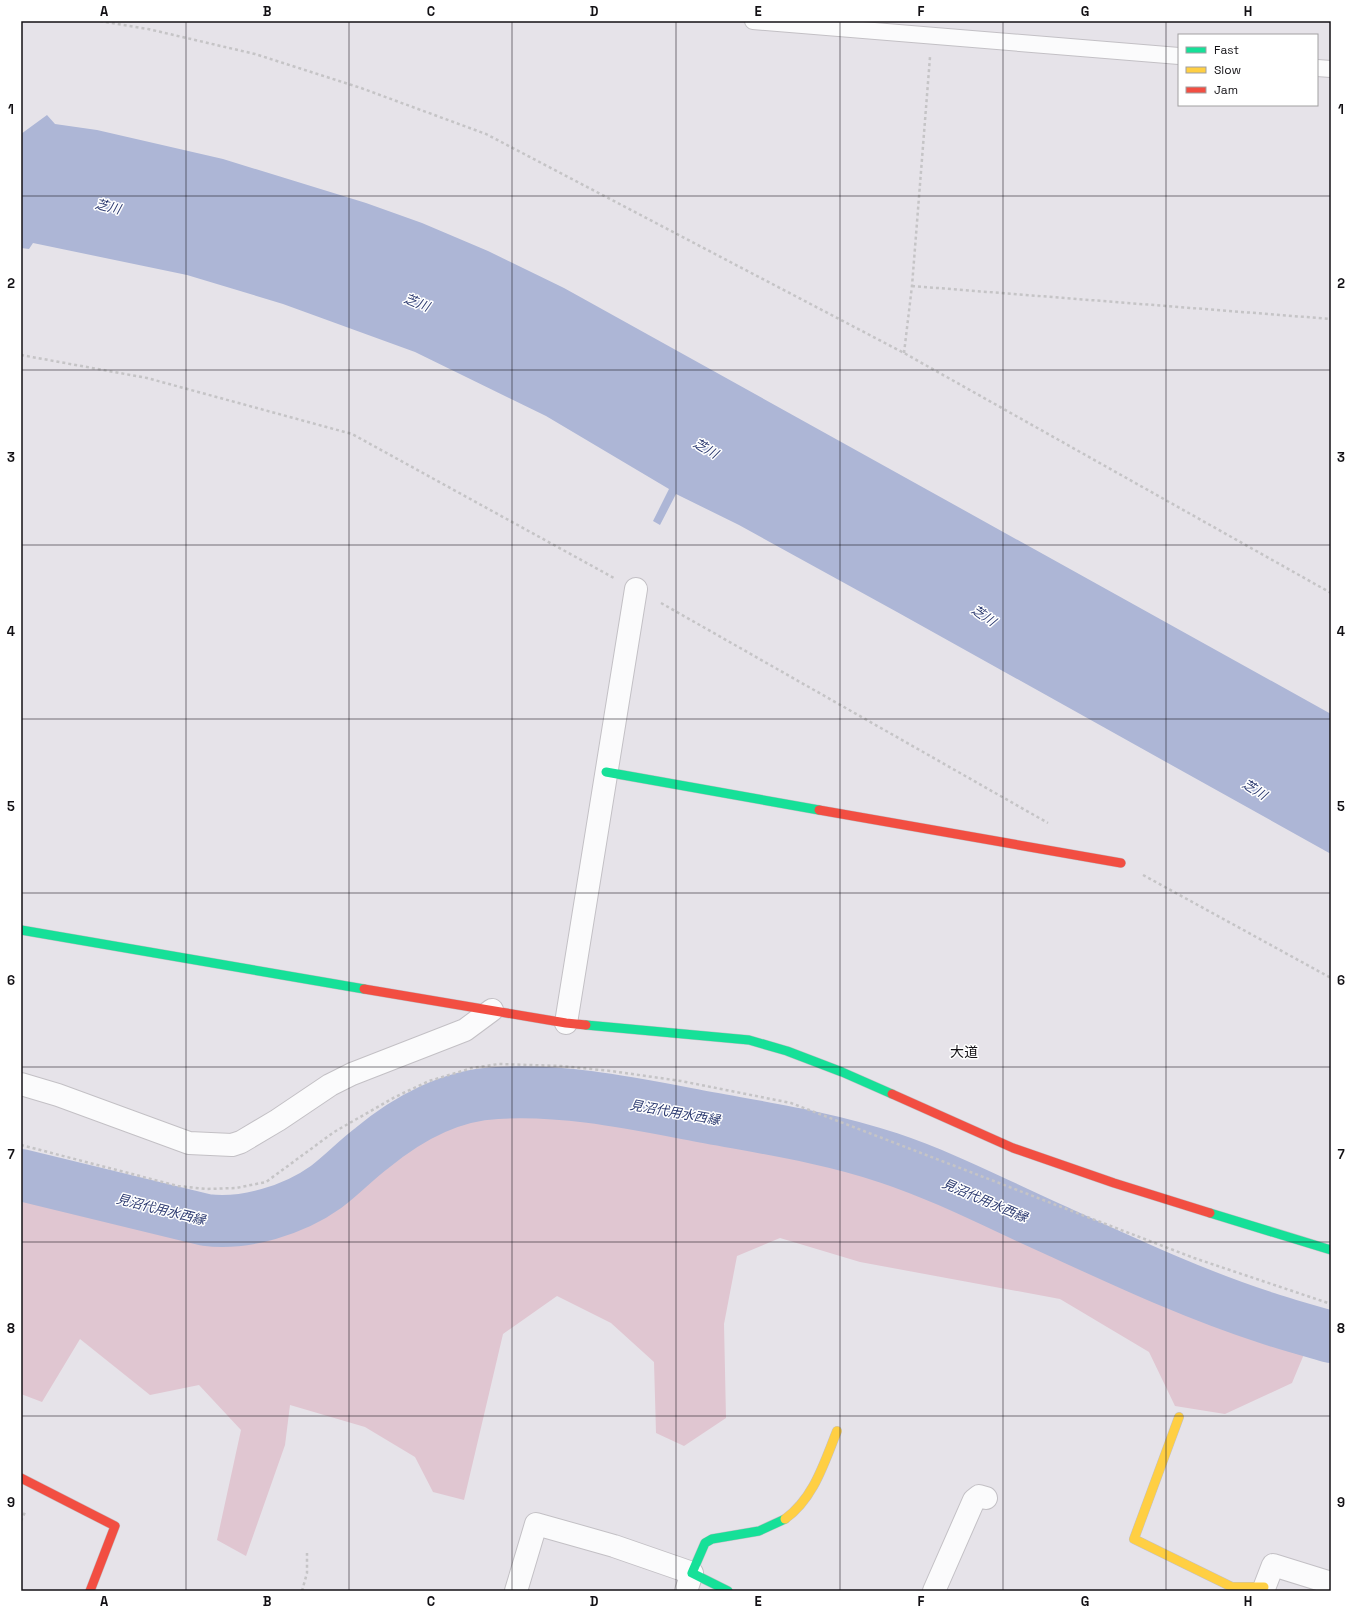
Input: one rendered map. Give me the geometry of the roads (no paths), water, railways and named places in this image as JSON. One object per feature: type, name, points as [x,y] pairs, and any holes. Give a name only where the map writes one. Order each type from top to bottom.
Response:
[{"type":"street","points":[[566,1023],[636,589]]},
{"type":"street","points":[[606,772],[1121,863]]},
{"type":"street","points":[[21,930],[566,1023],[710,1035],[749,1040],[787,1051],[842,1072],[970,1131],[1020,1151],[1114,1183],[1331,1250]]},
{"type":"street","points":[[21,1084],[58,1095],[189,1143],[232,1145],[241,1142],[266,1127],[338,1081],[366,1068],[465,1030],[492,1010]]},
{"type":"street","points":[[1179,1417],[1134,1539],[1232,1587],[1263,1589],[1273,1565],[1331,1583]]},
{"type":"street","points":[[689,1582],[705,1543],[712,1539],[766,1529],[796,1513],[806,1502],[815,1486],[838,1431]]},
{"type":"street","points":[[21,1478],[115,1526],[90,1591]]},
{"type":"street","points":[[934,1591],[974,1500],[979,1496],[986,1498]]},
{"type":"street","points":[[516,1591],[536,1524],[614,1546],[689,1582],[728,1591]]},
{"type":"lane","points":[[753,21],[1178,56]]},
{"type":"lane","points":[[1318,68],[1331,69]]},
{"type":"water","name":"芝川","points":[[47,115],[55,124],[97,130],[223,159],[366,203],[422,223],[488,251],[564,288],[1331,714],[1331,854],[739,525],[676,494],[660,525],[653,521],[669,489],[546,416],[415,352],[283,304],[187,275],[33,243],[29,249],[21,248],[21,134]]},
{"type":"waterway","name":"見沼代用水西縁","points":[[21,1175],[206,1220],[221,1221],[253,1218],[284,1209],[313,1195],[326,1187],[386,1137],[400,1127],[430,1110],[463,1098],[497,1093],[521,1092],[569,1095],[641,1105],[815,1138],[864,1150],[931,1174],[1108,1254],[1213,1299],[1291,1326],[1331,1337]]},
{"type":"district","name":"大道","points":[[964,1052]]}]
